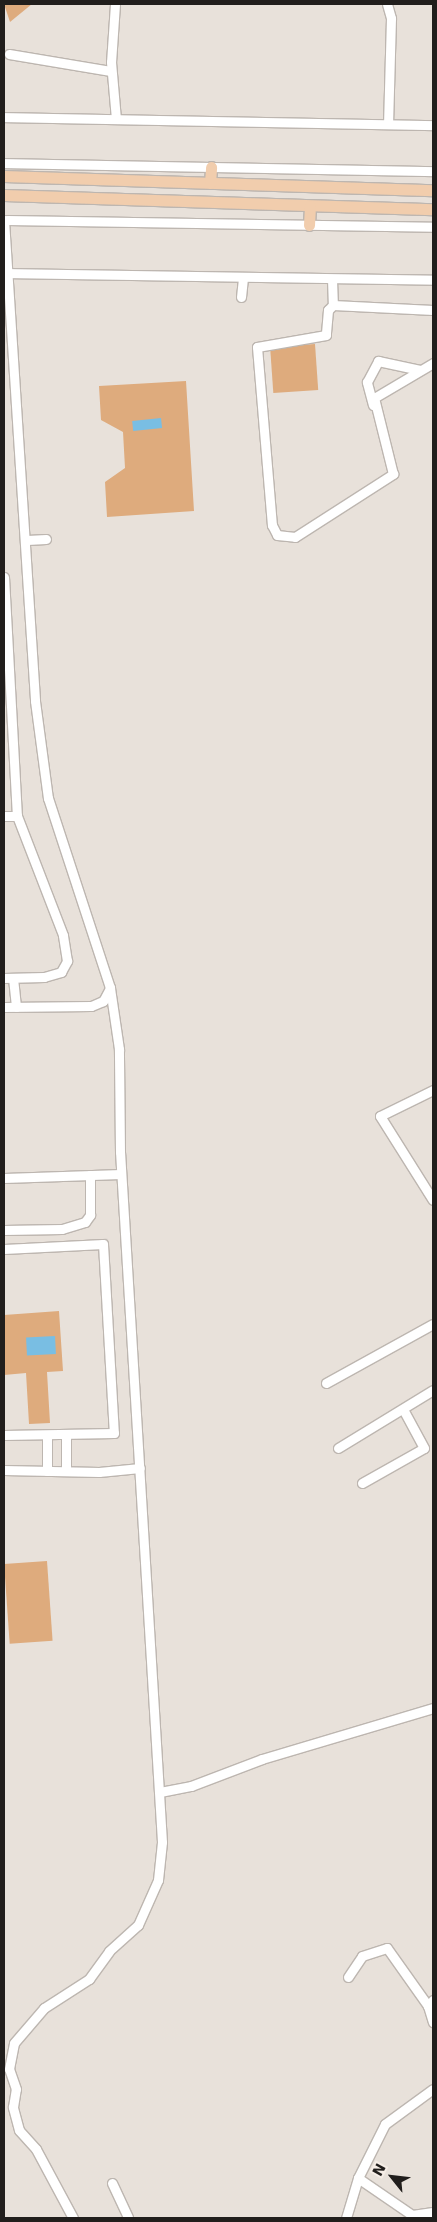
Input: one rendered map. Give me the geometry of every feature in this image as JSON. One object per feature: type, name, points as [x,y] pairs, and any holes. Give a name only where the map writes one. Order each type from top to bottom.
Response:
[{"type":"main road","points":[[210,184],[212,167]]},
{"type":"main road","points":[[4,176],[433,190]]},
{"type":"main road","points":[[4,195],[433,209]]},
{"type":"main road","points":[[309,225],[310,206]]},
{"type":"street","points":[[116,4],[112,71],[116,119]]},
{"type":"street","points":[[387,4],[391,18],[388,124]]},
{"type":"street","points":[[9,54],[112,71]]},
{"type":"street","points":[[4,117],[433,125]]},
{"type":"street","points":[[4,163],[433,170]]},
{"type":"street","points":[[73,2218],[36,2149],[19,2130],[13,2107],[16,2089],[9,2069],[14,2043],[44,2008],[89,1979],[109,1951],[138,1926],[162,1864],[160,1792],[121,1174],[119,1048],[110,988],[48,798],[35,701],[5,220],[433,227]]},
{"type":"street","points":[[7,273],[433,280]]},
{"type":"street","points":[[241,297],[242,277]]},
{"type":"street","points":[[332,278],[333,305],[322,338],[257,347],[272,525],[277,535],[295,537],[393,474],[395,467],[367,382],[378,361],[420,370]]},
{"type":"street","points":[[333,305],[433,310]]},
{"type":"street","points":[[373,405],[379,391],[433,363]]},
{"type":"street","points":[[26,540],[46,539]]},
{"type":"street","points":[[4,577],[17,816],[63,935],[67,961],[61,972],[4,978]]},
{"type":"street","points":[[4,816],[17,816]]},
{"type":"street","points":[[14,978],[16,1007]]},
{"type":"street","points":[[4,1007],[91,1006],[103,1001],[110,988]]},
{"type":"street","points":[[433,1090],[380,1114],[429,1184],[433,1200]]},
{"type":"street","points":[[4,1178],[121,1174]]},
{"type":"street","points":[[4,1230],[62,1229],[85,1222],[90,1215],[90,1175]]},
{"type":"street","points":[[4,1249],[103,1244],[114,1433],[66,1436],[4,1435]]},
{"type":"street","points":[[326,1383],[433,1324]]},
{"type":"street","points":[[338,1448],[433,1390]]},
{"type":"street","points":[[362,1483],[424,1448],[403,1409]]},
{"type":"street","points":[[47,1436],[47,1471]]},
{"type":"street","points":[[66,1436],[66,1471]]},
{"type":"street","points":[[4,1470],[66,1471],[140,1468]]},
{"type":"street","points":[[160,1792],[191,1786],[262,1758],[433,1708]]},
{"type":"street","points":[[348,1977],[362,1956],[387,1948],[431,2003],[433,2022]]},
{"type":"street","points":[[346,2218],[358,2178],[386,2124],[433,2089]]},
{"type":"street","points":[[358,2178],[412,2216],[433,2212]]},
{"type":"street","points":[[112,2183],[128,2218]]},
{"type":"shaded area","points":[[4,4],[32,4],[10,22]]},
{"type":"shaded area","points":[[315,344],[318,390],[273,393],[270,347]]},
{"type":"shaded area","points":[[186,381],[194,511],[107,517],[105,482],[125,468],[123,432],[101,420],[99,386]]},
{"type":"shaded area","points":[[59,1311],[63,1371],[47,1372],[50,1423],[29,1424],[26,1373],[4,1375],[4,1315]]},
{"type":"shaded area","points":[[47,1561],[53,1641],[10,1644],[4,1564]]},
{"type":"water","points":[[161,418],[162,428],[133,431],[132,421]]},
{"type":"water","points":[[55,1336],[56,1354],[27,1355],[26,1338]]}]
